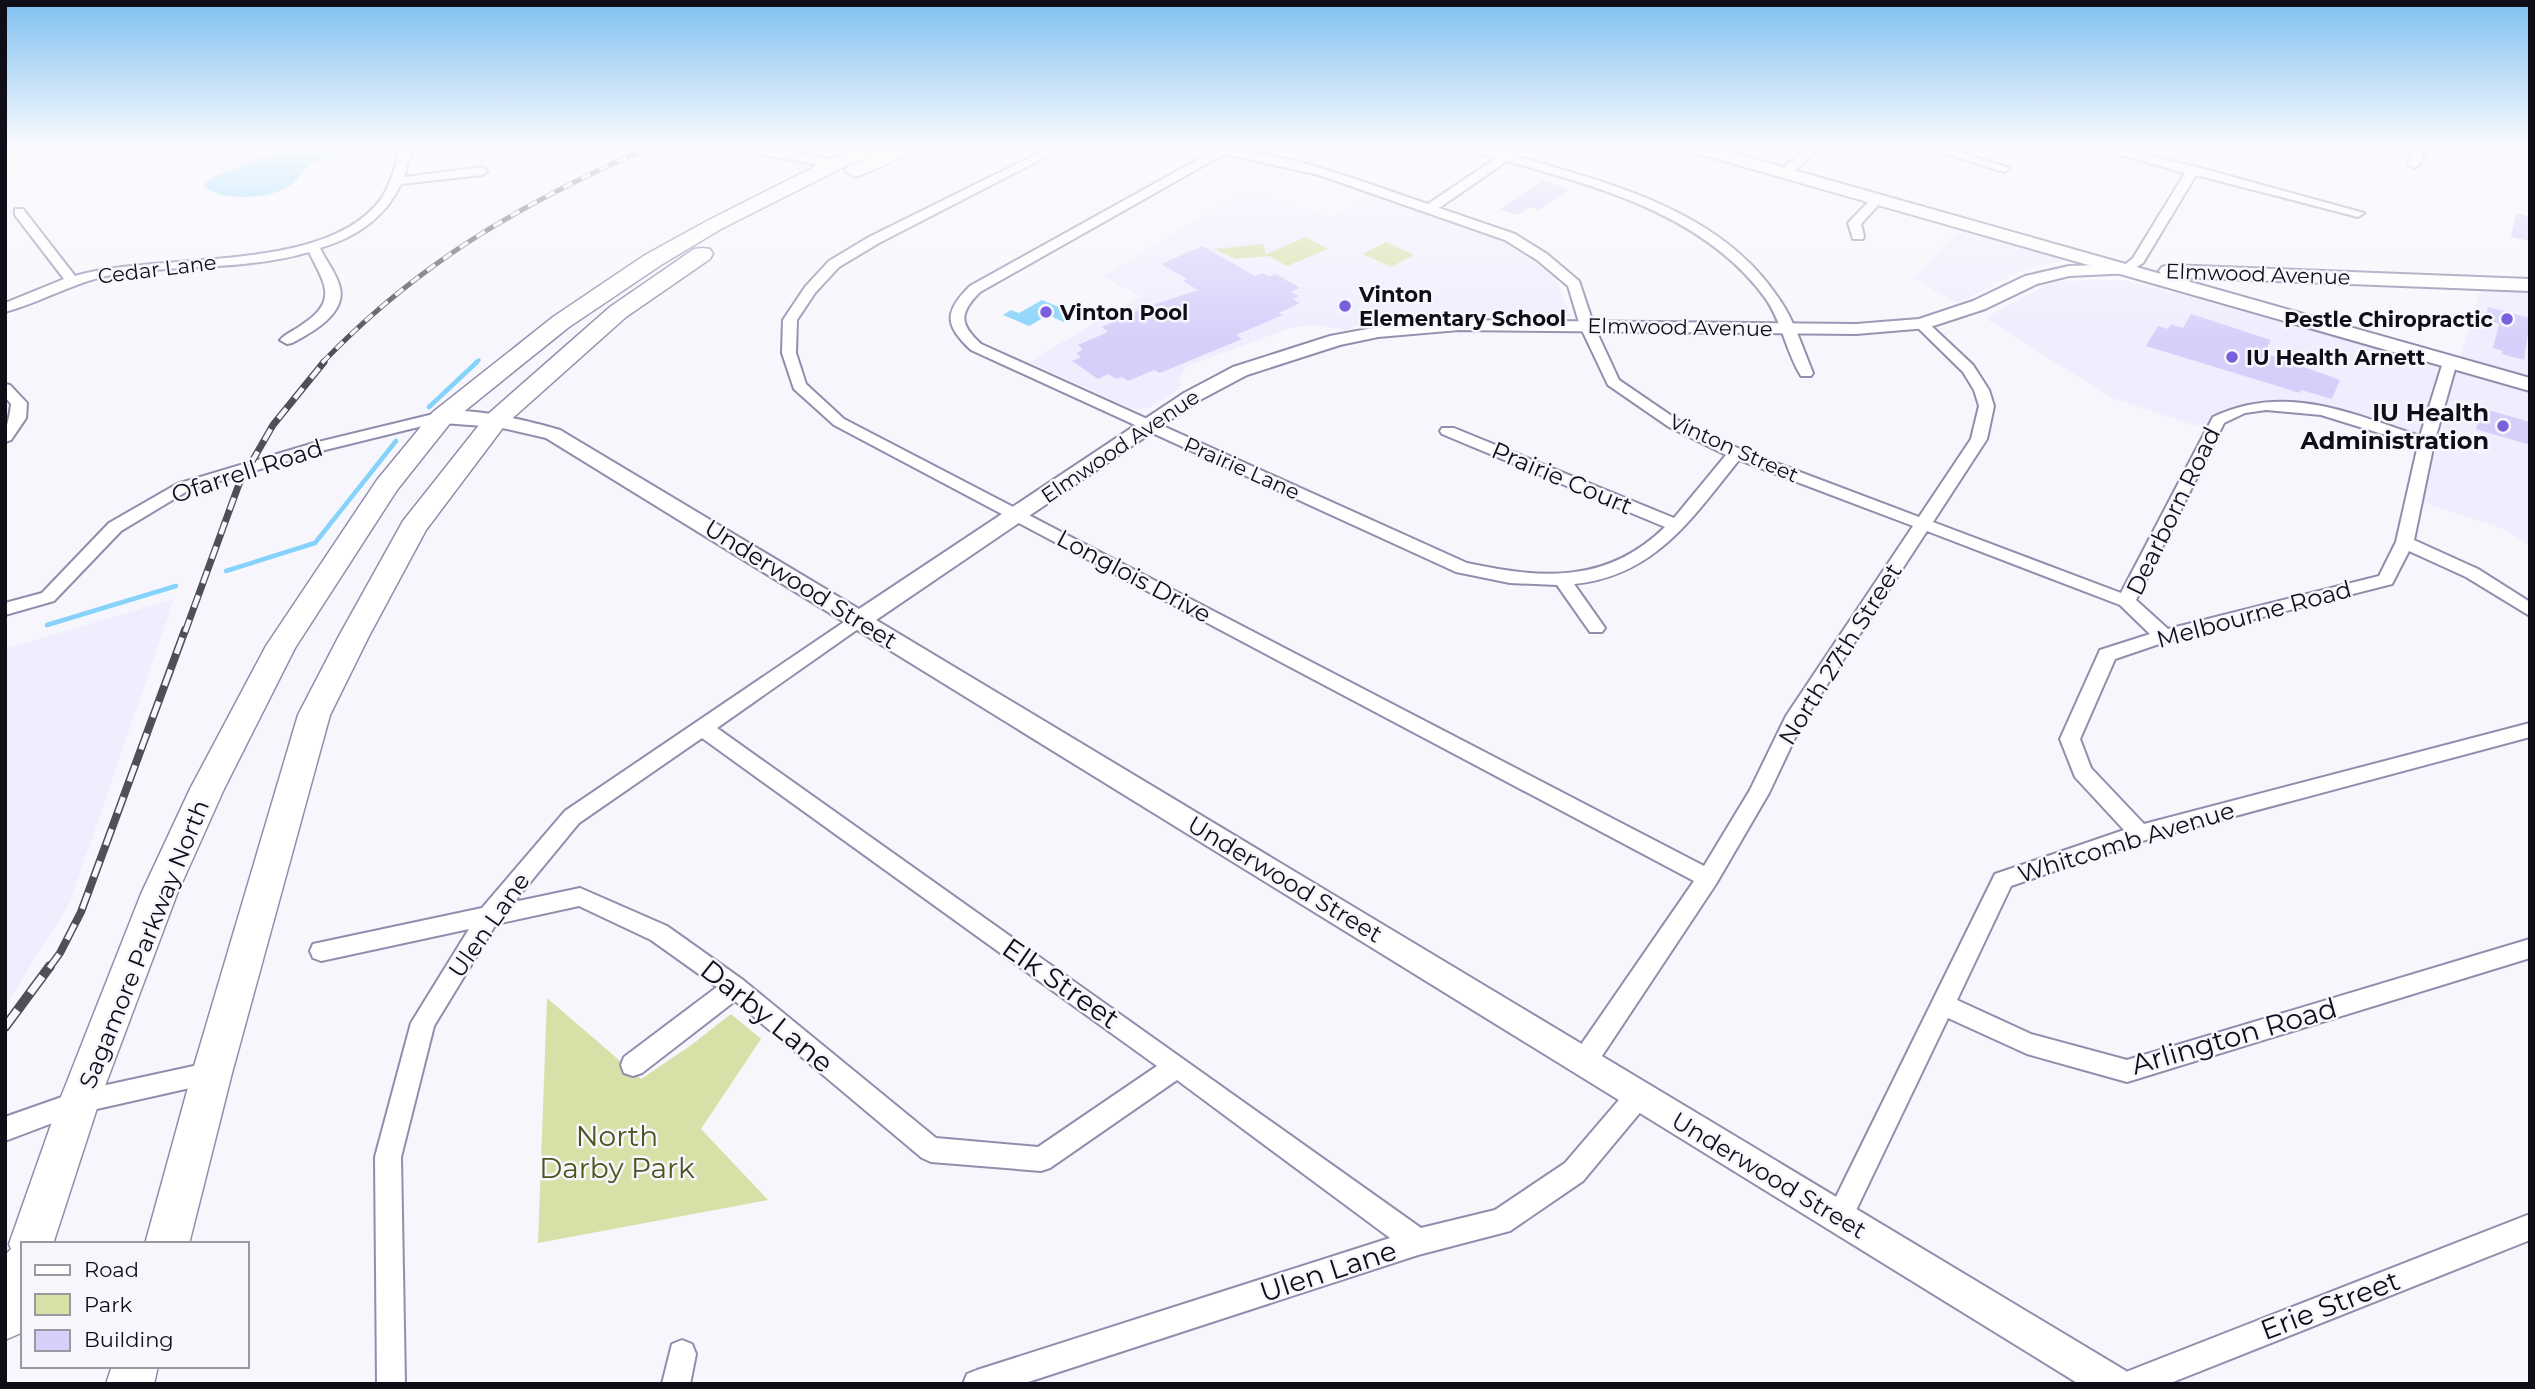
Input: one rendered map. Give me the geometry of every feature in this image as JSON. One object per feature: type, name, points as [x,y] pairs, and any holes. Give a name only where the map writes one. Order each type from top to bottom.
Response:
[{"type":"main road","name":"Sagamore Parkway North","points":[[31,1242],[79,1102],[159,894],[207,789],[281,646],[386,486],[442,417],[561,322],[653,260],[736,214]]},
{"type":"main road","points":[[168,1242],[212,1073],[314,715],[413,527],[496,420],[618,312],[681,267],[771,214]]},
{"type":"main road","points":[[1931,214],[2530,385]]},
{"type":"main road","name":"Elmwood Avenue","points":[[2127,269],[2530,285]]},
{"type":"main road","points":[[5,1317],[21,1272]]},
{"type":"street","points":[[20,214],[73,282]]},
{"type":"street","name":"Cedar Lane","points":[[5,309],[73,282],[111,271],[200,264],[313,247],[360,227],[373,214]]},
{"type":"street","name":"Longlois Drive","points":[[925,214],[873,240],[834,264],[810,290],[790,320],[789,353],[799,386],[839,422],[1708,878]]},
{"type":"street","name":"Prairie Lane","points":[[1106,214],[975,289],[959,304],[956,319],[961,334],[976,347],[1462,568],[1519,580],[1562,580],[1622,566],[1649,551],[1676,525],[1736,453]]},
{"type":"street","name":"Vinton Street","points":[[1447,214],[1510,237],[1542,257],[1574,284],[1587,326],[1613,382],[1674,424],[1736,453],[2126,601]]},
{"type":"street","points":[[1667,214],[1706,235],[1751,272],[1772,298],[1806,373]]},
{"type":"street","points":[[1858,236],[1854,223],[1863,214]]},
{"type":"street","points":[[2127,269],[2138,260],[2166,214]]},
{"type":"street","points":[[288,340],[312,326],[331,303],[333,288],[313,247]]},
{"type":"street","name":"Elmwood Avenue","points":[[859,620],[1146,425],[1240,371],[1336,340],[1378,332],[1459,325],[1856,329],[1921,324],[1979,305],[2031,280],[2069,271],[2127,269]]},
{"type":"street","name":"North 27th Street","points":[[1585,1060],[1708,878],[1759,793],[1793,721],[1979,439],[1986,421],[1986,401],[1974,377],[1921,324]]},
{"type":"street","name":"Melbourne Road","points":[[2140,833],[2081,772],[2070,739],[2106,655],[2164,636],[2386,580],[2405,542],[2426,443],[2450,362]]},
{"type":"street","points":[[5,388],[19,402],[18,418],[5,437]]},
{"type":"street","name":"Dearborn Road","points":[[2164,636],[2126,601],[2211,430],[2218,420],[2230,411],[2277,405],[2317,410],[2426,443]]},
{"type":"street","name":"Underwood Street","points":[[442,417],[496,420],[527,425],[553,434],[1585,1060],[2113,1384]]},
{"type":"street","name":"Ofarrell Road","points":[[5,609],[48,597],[115,527],[183,487],[320,446],[442,417]]},
{"type":"street","name":"Prairie Court","points":[[1448,430],[1676,525]]},
{"type":"street","points":[[2405,542],[2472,573],[2530,610]]},
{"type":"street","points":[[1562,580],[1596,628]]},
{"type":"street","name":"Ulen Lane","points":[[391,1384],[388,1157],[423,1023],[489,916],[572,817],[859,620]]},
{"type":"street","name":"Elk Street","points":[[703,728],[1177,1066],[1418,1242]]},
{"type":"street","name":"Whitcomb Avenue","points":[[1839,1218],[2003,880],[2140,833],[2530,730]]},
{"type":"street","name":"Darby Lane","points":[[321,951],[580,897],[659,933],[735,987],[931,1150],[1041,1159],[1177,1066]]},
{"type":"street","name":"Arlington Road","points":[[1942,1004],[2027,1043],[2127,1071],[2530,948]]},
{"type":"street","points":[[633,1065],[735,987]]},
{"type":"street","points":[[5,1129],[79,1102],[212,1073]]},
{"type":"street","name":"Ulen Lane","points":[[977,1384],[1418,1242],[1502,1222],[1574,1172],[1639,1095]]},
{"type":"street","name":"Erie Street","points":[[2131,1384],[2527,1231]]},
{"type":"street","points":[[676,1384],[682,1354]]},
{"type":"shaded area","name":"Vinton Elementary School","points":[[1206,214],[1324,214],[1333,217],[1338,214],[1428,214],[1491,236],[1524,255],[1555,278],[1571,317],[1439,317],[1357,325],[1347,330],[1316,325],[1293,327],[1187,366],[1180,377],[1181,385],[1178,389],[1149,408],[1132,409],[1029,362],[1141,296],[1102,277]]},
{"type":"shaded area","points":[[1960,230],[2065,260],[2022,270],[1957,303],[1912,278]]},
{"type":"shaded area","points":[[2121,280],[2197,298],[2530,393],[2530,545],[2499,527],[2414,500],[2426,443],[2317,410],[2245,407],[2211,431],[2112,398],[1985,318],[2042,287],[2063,281]]},
{"type":"shaded area","points":[[2482,283],[2530,285],[2530,376],[2460,358]]},
{"type":"shaded area","points":[[174,599],[70,902],[5,1006],[5,649]]},
{"type":"green space","points":[[1306,237],[1328,249],[1287,266],[1269,256],[1235,259],[1214,249],[1263,244],[1266,254]]},
{"type":"green space","points":[[1386,242],[1414,255],[1391,267],[1363,254]]},
{"type":"green space","name":"North Darby Park","points":[[547,998],[641,1079],[731,1014],[761,1039],[701,1129],[768,1200],[538,1243]]},
{"type":"water","name":"Vinton Pool","points":[[1042,300],[1076,314],[1064,322],[1048,315],[1029,326],[1003,315],[1011,310],[1019,313]]},
{"type":"building","points":[[2516,214],[2530,217],[2530,241],[2511,237]]},
{"type":"building","name":"Vinton Elementary School","points":[[1203,246],[1255,276],[1262,273],[1269,276],[1276,274],[1300,288],[1291,292],[1299,296],[1293,299],[1300,303],[1279,313],[1283,315],[1236,335],[1242,339],[1160,373],[1154,370],[1128,381],[1108,374],[1098,379],[1072,361],[1081,357],[1076,353],[1083,350],[1078,345],[1108,332],[1102,327],[1141,309],[1198,290],[1183,281],[1187,279],[1161,264]]},
{"type":"building","points":[[2488,307],[2530,318],[2524,360],[2502,354],[2503,351],[2493,348],[2499,324],[2485,320]]},
{"type":"building","name":"IU Health Arnett","points":[[2191,314],[2271,340],[2264,353],[2340,380],[2332,399],[2301,390],[2300,393],[2146,346],[2158,326],[2168,329],[2171,324],[2183,328]]},
{"type":"building","name":"IU Health Administration","points":[[2481,408],[2530,422],[2530,445],[2476,429]]},
{"type":"waterway","points":[[475,363],[479,360]]},
{"type":"waterway","points":[[429,407],[477,362]]},
{"type":"waterway","points":[[226,571],[315,543],[396,441]]},
{"type":"waterway","points":[[47,625],[176,586]]},
{"type":"railway","points":[[322,363],[395,295],[433,266],[515,214]]},
{"type":"railway","points":[[185,632],[239,484],[273,425],[324,362]]},
{"type":"railway","points":[[49,968],[60,953],[81,912],[185,630]]},
{"type":"railway","points":[[5,1027],[50,966]]},
{"type":"place","name":"Vinton Elementary School","points":[[1345,306]]},
{"type":"place","name":"Vinton Pool","points":[[1046,312]]},
{"type":"place","name":"Pestle Chiropractic","points":[[2507,319]]},
{"type":"place","name":"IU Health Arnett","points":[[2232,357]]},
{"type":"place","name":"IU Health Administration","points":[[2503,426]]}]
